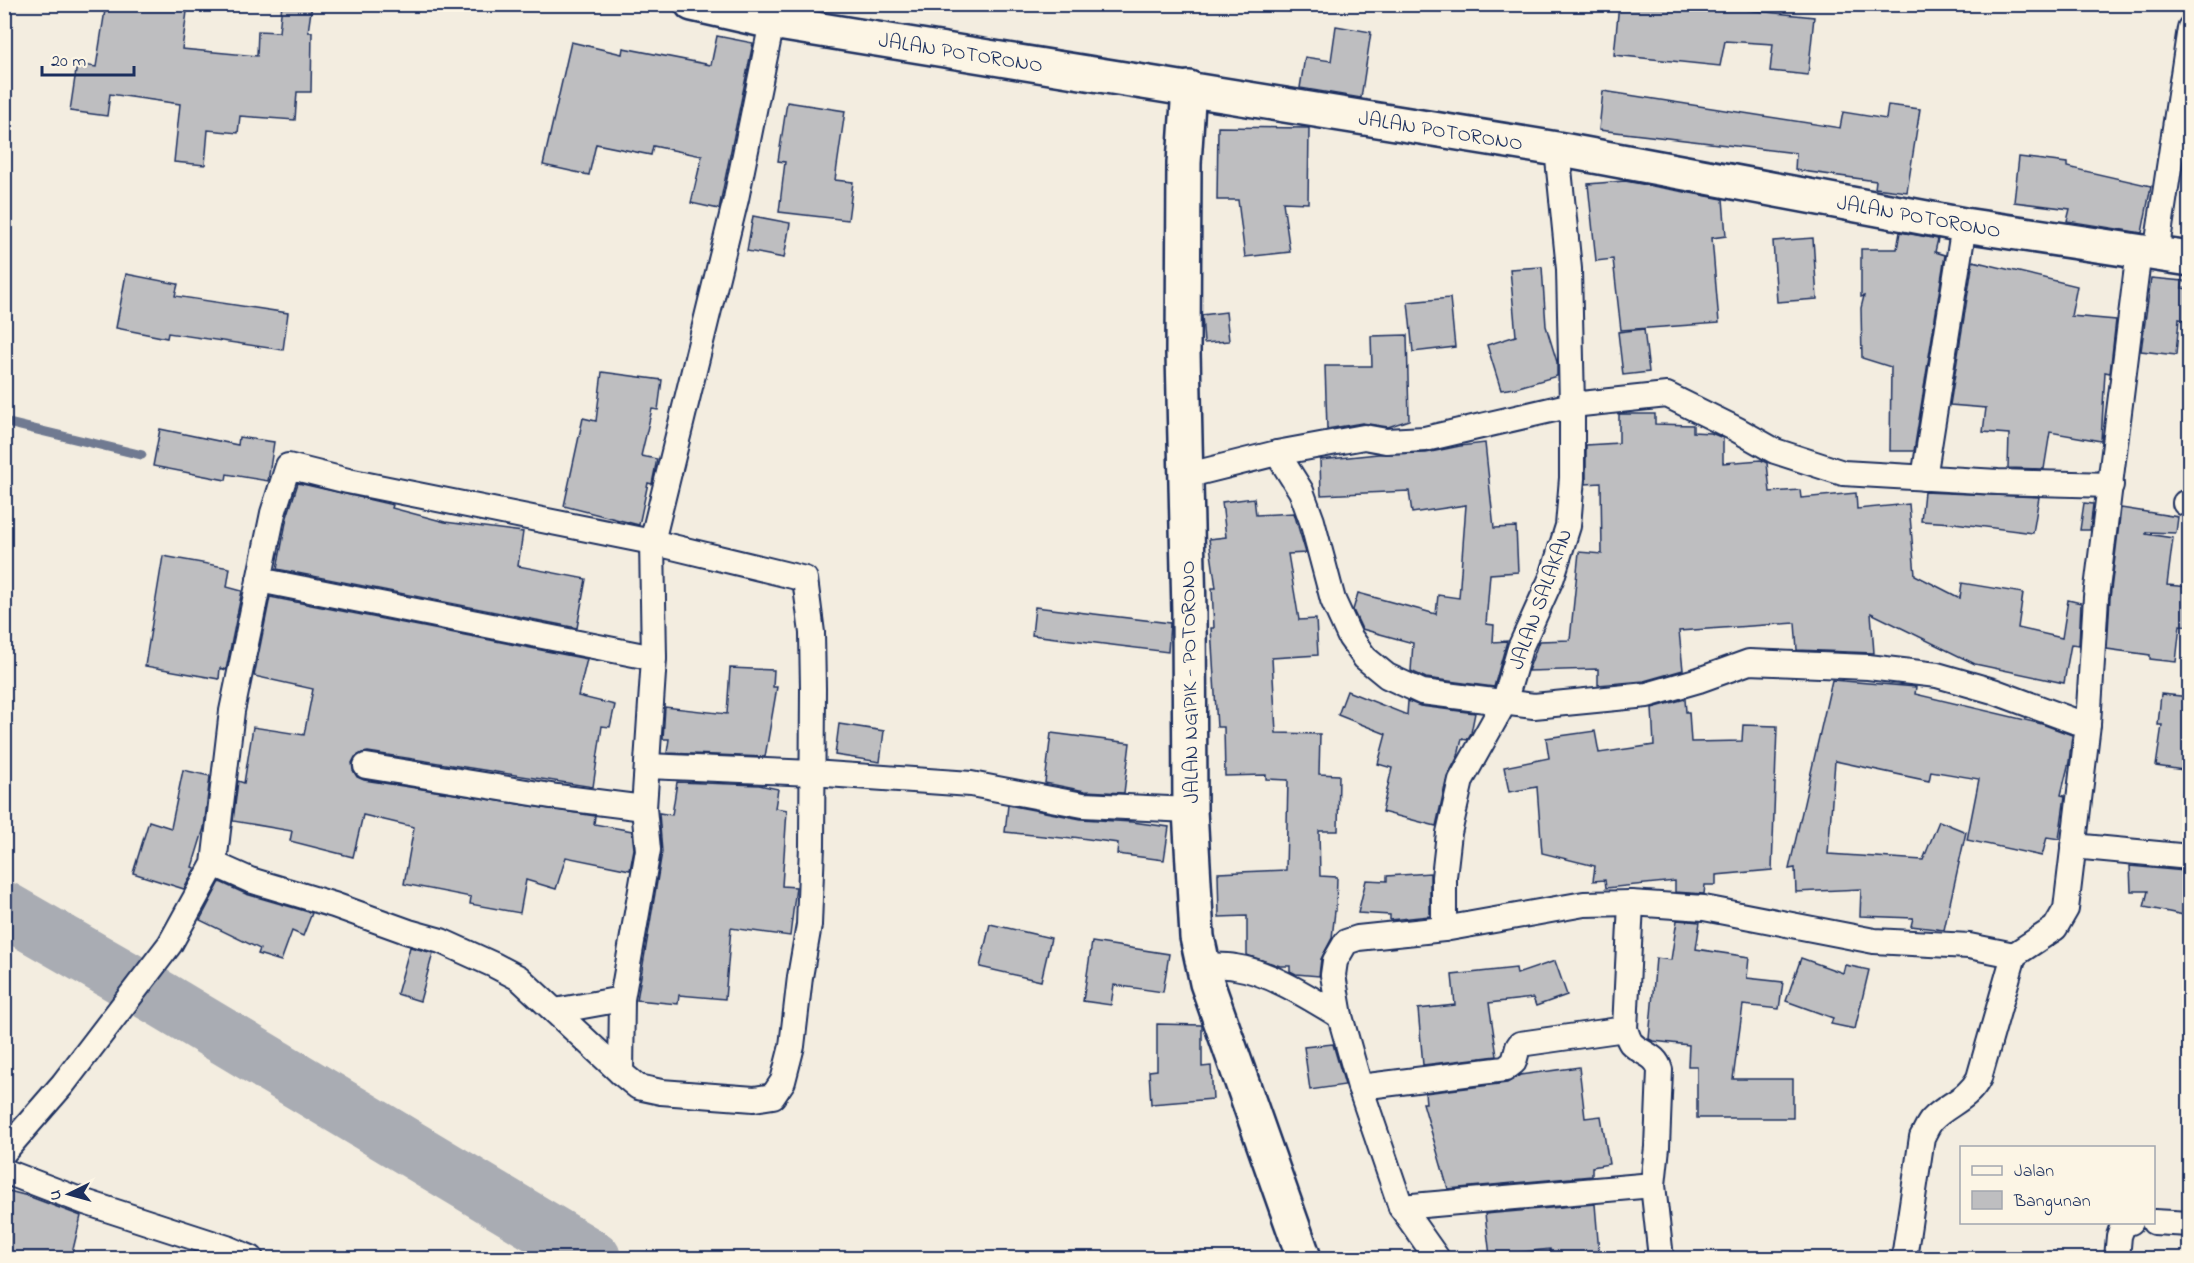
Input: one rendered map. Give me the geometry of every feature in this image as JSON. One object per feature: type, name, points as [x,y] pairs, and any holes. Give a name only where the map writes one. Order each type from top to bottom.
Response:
[{"type":"street","name":"JALAN POTORONO","points":[[692,4],[772,22],[1557,149],[1964,225],[2190,259]]},
{"type":"street","points":[[621,1073],[622,999],[648,850],[644,808],[654,658],[652,542],[736,199],[772,22]]},
{"type":"street","points":[[1904,1258],[1922,1137],[1932,1120],[1974,1088],[2014,955],[2055,928],[2066,909],[2088,724],[2096,597],[2110,485],[2147,253],[2190,28]]},
{"type":"street","name":"JALAN NGIPIK - POTORONO","points":[[1189,88],[1184,163],[1183,353],[1189,613],[1190,810],[1197,937],[1207,983],[1304,1258]]},
{"type":"street","name":"JALAN SALAKAN","points":[[1444,929],[1444,877],[1449,833],[1461,780],[1504,703],[1520,648],[1552,577],[1568,526],[1572,478],[1569,269],[1557,149]]},
{"type":"street","points":[[1924,478],[1964,225]]},
{"type":"street","points":[[1185,476],[1277,453],[1364,437],[1386,441],[1425,439],[1572,405],[1667,395],[1736,429],[1775,452],[1843,473],[1998,482],[2110,485]]},
{"type":"street","points":[[1277,453],[1301,491],[1312,521],[1333,600],[1350,637],[1365,658],[1387,676],[1422,692],[1534,706],[1647,694],[1699,680],[1749,662],[1868,667],[1937,675],[1993,691],[2088,724]]},
{"type":"street","points":[[4,1152],[63,1084],[163,954],[214,864],[232,711],[273,513],[288,466],[348,481],[652,542],[805,579],[812,633],[812,845],[809,925],[792,1046],[783,1082],[773,1096],[754,1099],[661,1092],[638,1087],[519,978],[441,941],[250,880],[214,864]]},
{"type":"street","points":[[259,580],[654,658]]},
{"type":"street","points":[[366,766],[644,808]]},
{"type":"street","points":[[647,766],[812,773],[971,784],[1083,805],[1190,810]]},
{"type":"street","points":[[2073,846],[2190,857]]},
{"type":"street","points":[[1631,903],[1624,1029],[1630,1042],[1653,1057],[1660,1070],[1653,1185],[1661,1258]]},
{"type":"street","points":[[1437,1258],[1401,1207],[1360,1087],[1340,1016],[1333,975],[1335,961],[1346,942],[1358,938],[1444,929],[1584,904],[1631,903],[1704,908],[1874,941],[1969,946],[2014,955]]},
{"type":"street","points":[[1203,965],[1237,967],[1290,986],[1340,1016]]},
{"type":"street","points":[[555,1011],[622,999]]},
{"type":"street","points":[[1360,1087],[1505,1069],[1514,1062],[1521,1044],[1624,1029]]},
{"type":"street","points":[[4,1171],[225,1253],[251,1258]]},
{"type":"street","points":[[1401,1207],[1653,1185]]},
{"type":"street","points":[[2155,1222],[2190,1224]]},
{"type":"street","points":[[2117,1258],[2120,1236],[2123,1226],[2127,1224]]},
{"type":"building","points":[[106,4],[188,4],[182,49],[257,56],[258,31],[279,32],[282,4],[312,4],[308,32],[312,32],[311,92],[297,92],[295,120],[240,116],[238,133],[208,130],[205,165],[174,162],[180,104],[110,94],[107,116],[70,111],[77,64],[96,67]]},
{"type":"building","points":[[1619,4],[1711,4],[1814,17],[1808,75],[1770,71],[1773,44],[1725,41],[1720,66],[1614,55]]},
{"type":"building","points":[[1336,26],[1371,32],[1361,98],[1300,88],[1305,57],[1331,61]]},
{"type":"building","points":[[717,36],[753,43],[719,209],[691,203],[702,156],[653,146],[651,155],[596,144],[589,175],[543,165],[571,42],[622,54],[623,48],[711,65]]},
{"type":"building","points":[[1603,91],[1840,128],[1843,112],[1886,119],[1888,105],[1920,109],[1907,192],[1875,188],[1876,181],[1795,170],[1796,153],[1599,130]]},
{"type":"building","points":[[787,102],[845,111],[835,180],[853,182],[848,220],[779,212],[785,162],[778,161]]},
{"type":"building","points":[[1218,127],[1309,128],[1308,203],[1283,202],[1290,252],[1245,257],[1238,200],[1217,200]]},
{"type":"building","points":[[2019,157],[2067,163],[2067,167],[2151,186],[2142,233],[2067,221],[2070,209],[2014,202]]},
{"type":"building","points":[[1625,181],[1723,199],[1726,236],[1712,238],[1719,323],[1621,330],[1613,259],[1596,261],[1588,184]]},
{"type":"building","points":[[753,216],[790,223],[784,258],[747,251]]},
{"type":"building","points":[[1900,232],[1938,239],[1935,252],[1945,255],[1914,451],[1890,451],[1891,367],[1862,358],[1861,308],[1864,296],[1861,297],[1861,249],[1897,249]]},
{"type":"building","points":[[1813,238],[1817,299],[1777,302],[1773,241]]},
{"type":"building","points":[[1973,261],[2077,286],[2071,316],[2116,320],[2110,373],[2105,372],[2101,441],[2050,432],[2044,469],[2008,468],[2009,434],[1983,432],[1986,408],[1950,405]]},
{"type":"building","points":[[1542,267],[1546,326],[1557,362],[1557,376],[1501,390],[1487,345],[1516,336],[1510,269]]},
{"type":"building","points":[[126,274],[178,284],[175,296],[288,313],[283,350],[168,333],[167,338],[116,328]]},
{"type":"building","points":[[2151,278],[2183,281],[2182,288],[2190,289],[2190,321],[2179,319],[2176,355],[2141,351]]},
{"type":"building","points":[[1450,298],[1455,347],[1413,352],[1408,302]]},
{"type":"building","points":[[1226,312],[1229,341],[1204,343],[1202,315]]},
{"type":"building","points":[[1644,329],[1649,372],[1623,375],[1618,332]]},
{"type":"building","points":[[1407,335],[1409,420],[1388,427],[1362,423],[1327,429],[1325,366],[1372,366],[1371,336]]},
{"type":"building","points":[[602,372],[662,380],[658,410],[652,409],[641,456],[657,459],[652,484],[648,483],[639,525],[564,506],[583,418],[596,421]]},
{"type":"building","points":[[1619,414],[1655,414],[1655,424],[1693,425],[1693,432],[1711,433],[1723,438],[1723,463],[1761,460],[1767,463],[1770,492],[1800,490],[1801,498],[1856,493],[1857,509],[1909,504],[1915,575],[1960,598],[1962,583],[2023,593],[2018,628],[2062,638],[2068,600],[2081,603],[2079,645],[2071,644],[2064,683],[1975,664],[1871,613],[1874,653],[1797,650],[1795,623],[1679,631],[1683,670],[1644,681],[1598,685],[1598,669],[1528,671],[1539,641],[1570,640],[1579,552],[1602,554],[1601,483],[1586,484],[1586,445],[1619,443]]},
{"type":"building","points":[[160,429],[238,445],[239,437],[274,442],[268,481],[227,474],[226,480],[153,466]]},
{"type":"building","points":[[1485,443],[1494,528],[1516,527],[1518,572],[1490,574],[1486,624],[1494,625],[1493,642],[1507,641],[1494,687],[1426,678],[1411,671],[1413,643],[1362,629],[1353,610],[1358,593],[1436,614],[1438,595],[1459,598],[1466,505],[1412,513],[1409,491],[1321,495],[1320,460],[1378,454],[1426,453]]},
{"type":"building","points":[[298,483],[393,505],[392,508],[445,522],[523,532],[518,566],[586,579],[577,628],[277,569],[287,517]]},
{"type":"building","points":[[1924,492],[2039,497],[2033,533],[1921,521]]},
{"type":"building","points":[[1254,498],[1256,515],[1294,513],[1306,553],[1288,554],[1299,620],[1316,619],[1318,655],[1272,658],[1276,733],[1320,734],[1319,774],[1339,775],[1338,831],[1319,831],[1320,876],[1337,877],[1332,938],[1321,959],[1319,976],[1296,974],[1290,971],[1290,966],[1280,966],[1247,955],[1247,916],[1219,917],[1218,873],[1286,870],[1288,780],[1266,779],[1266,775],[1225,776],[1224,727],[1217,727],[1211,628],[1214,628],[1212,588],[1216,588],[1209,539],[1226,537],[1222,502]]},
{"type":"building","points":[[2084,503],[2093,504],[2090,530],[2080,530]]},
{"type":"building","points":[[2121,508],[2178,517],[2176,533],[2146,532],[2146,534],[2173,538],[2167,585],[2190,587],[2190,626],[2180,625],[2176,662],[2150,659],[2150,655],[2107,649],[2110,598]]},
{"type":"building","points":[[163,556],[230,568],[227,587],[242,591],[226,670],[220,668],[219,679],[145,666]]},
{"type":"building","points":[[270,597],[587,659],[578,696],[615,705],[610,727],[602,726],[593,787],[368,752],[355,757],[352,763],[353,770],[357,777],[364,780],[595,816],[594,824],[632,831],[634,849],[630,870],[566,857],[556,889],[526,880],[520,913],[470,904],[471,897],[404,884],[414,827],[363,815],[353,857],[290,841],[292,831],[233,821],[238,781],[244,783],[253,727],[304,735],[313,689],[254,676]]},
{"type":"building","points":[[1035,607],[1170,623],[1168,652],[1032,635]]},
{"type":"building","points":[[730,668],[774,670],[773,687],[777,687],[765,757],[667,753],[669,739],[663,739],[665,707],[727,714]]},
{"type":"building","points":[[1832,680],[1916,687],[1915,694],[2042,724],[2072,735],[2069,762],[2061,795],[2065,796],[2059,839],[2047,837],[2042,856],[1967,840],[1979,779],[1931,771],[1929,781],[1835,761],[1828,854],[1923,860],[1939,821],[1966,832],[1944,930],[1911,926],[1913,918],[1860,916],[1861,889],[1796,892],[1795,868],[1789,869]]},
{"type":"building","points":[[1347,691],[1407,715],[1408,701],[1420,706],[1475,713],[1471,733],[1467,740],[1462,739],[1458,756],[1447,777],[1436,826],[1382,812],[1392,768],[1378,764],[1386,734],[1338,715]]},
{"type":"building","points":[[2161,694],[2190,697],[2190,771],[2156,766],[2162,725],[2158,725]]},
{"type":"building","points":[[1685,699],[1686,712],[1689,712],[1691,742],[1742,741],[1743,725],[1777,726],[1772,870],[1716,875],[1716,885],[1705,885],[1704,894],[1675,892],[1675,881],[1606,888],[1605,880],[1593,881],[1595,866],[1542,853],[1537,787],[1509,792],[1504,767],[1549,758],[1546,738],[1595,731],[1599,753],[1654,745],[1652,708]]},
{"type":"building","points":[[839,724],[884,731],[880,762],[835,755]]},
{"type":"building","points":[[1051,733],[1130,743],[1124,793],[1085,791],[1045,783]]},
{"type":"building","points":[[183,770],[210,776],[204,828],[192,867],[195,868],[184,889],[133,873],[149,821],[171,828]]},
{"type":"building","points":[[677,782],[759,785],[778,789],[775,808],[787,810],[782,886],[796,887],[790,936],[731,928],[725,999],[679,995],[678,1004],[637,1000],[662,852],[659,813],[672,815]]},
{"type":"building","points":[[1008,805],[1081,819],[1169,827],[1164,860],[1117,854],[1118,843],[1005,832]]},
{"type":"building","points":[[2130,866],[2185,871],[2184,915],[2144,907],[2148,891],[2131,891]]},
{"type":"building","points":[[1430,873],[1430,916],[1390,920],[1390,915],[1358,913],[1366,880],[1387,881],[1387,876]]},
{"type":"building","points":[[220,882],[246,894],[312,913],[303,936],[292,931],[281,961],[258,954],[260,949],[200,920]]},
{"type":"building","points":[[1677,920],[1700,922],[1696,949],[1749,957],[1747,978],[1783,982],[1779,1009],[1743,1005],[1733,1079],[1793,1079],[1793,1118],[1697,1118],[1697,1066],[1688,1066],[1689,1045],[1649,1039],[1656,958],[1671,960]]},
{"type":"building","points":[[990,924],[1051,938],[1041,981],[980,967]]},
{"type":"building","points":[[1092,942],[1169,954],[1163,992],[1114,985],[1111,1005],[1083,1001]]},
{"type":"building","points":[[410,947],[433,953],[420,1001],[397,994]]},
{"type":"building","points":[[1801,958],[1843,973],[1845,965],[1869,970],[1855,1029],[1831,1024],[1833,1018],[1786,1001]]},
{"type":"building","points":[[1555,961],[1567,995],[1536,1006],[1533,998],[1489,1003],[1497,1056],[1423,1065],[1418,1009],[1455,1005],[1452,975],[1516,968],[1517,974]]},
{"type":"building","points":[[1157,1024],[1202,1025],[1202,1067],[1211,1066],[1213,1099],[1151,1104],[1149,1071],[1157,1070]]},
{"type":"building","points":[[1333,1044],[1345,1085],[1310,1090],[1304,1047]]},
{"type":"building","points":[[1579,1067],[1585,1118],[1601,1116],[1609,1164],[1592,1167],[1592,1176],[1448,1189],[1423,1103],[1426,1103],[1425,1093],[1507,1083],[1520,1075]]},
{"type":"building","points":[[9,1191],[81,1216],[71,1258],[4,1258],[4,1207]]},
{"type":"building","points":[[1595,1204],[1599,1253],[1551,1257],[1550,1249],[1490,1256],[1485,1214]]},
{"type":"waterway","points":[[4,422],[142,455]]},
{"type":"waterway","points":[[4,909],[161,999],[593,1258]]}]
